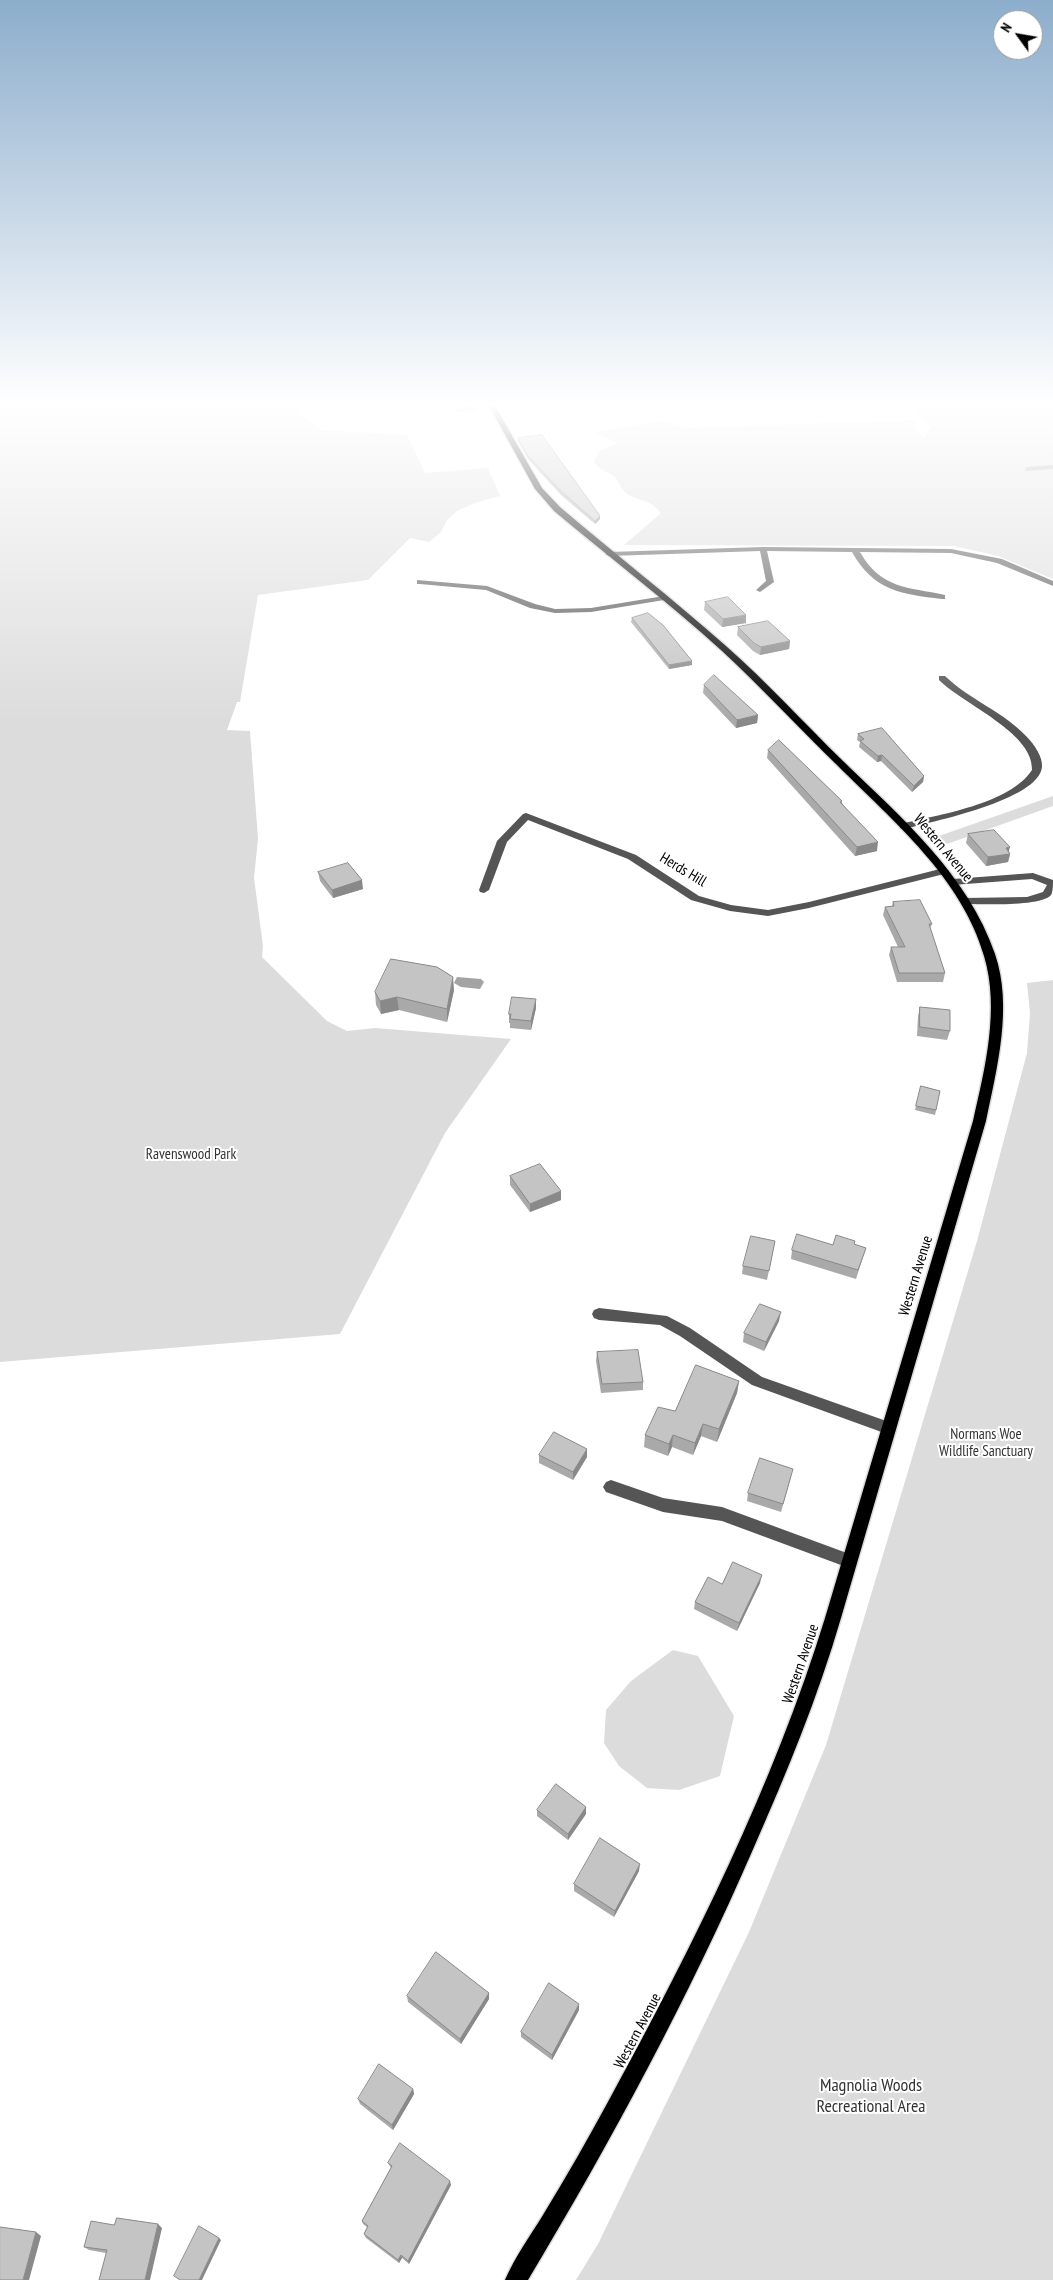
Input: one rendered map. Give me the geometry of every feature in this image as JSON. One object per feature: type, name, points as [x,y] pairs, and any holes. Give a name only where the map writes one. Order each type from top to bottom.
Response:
[{"type":"main road","name":"Western Avenue","points":[[516,2280],[592,2153],[660,2027],[724,1896],[798,1724],[825,1647],[887,1428],[986,1094],[996,1018],[997,985],[991,958],[976,921],[965,901],[949,876],[904,826],[710,636],[559,510]]},
{"type":"street","points":[[610,554],[762,550],[951,551],[999,561],[1053,584]]},
{"type":"street","points":[[760,590],[770,582],[762,550]]},
{"type":"street","points":[[855,551],[869,573],[886,582],[904,590],[942,597]]},
{"type":"street","points":[[420,582],[487,588],[533,606],[555,611],[591,610],[664,598]]},
{"type":"street","points":[[904,826],[972,808],[1009,794],[1026,785],[1037,771],[1036,761],[1024,740],[953,690],[942,678]]},
{"type":"street","name":"Herds Hill","points":[[484,890],[502,841],[526,816],[632,857],[695,898],[730,908],[768,913],[949,876]]},
{"type":"street","points":[[949,876],[1033,876],[1053,884],[1047,894],[1028,900],[965,901]]},
{"type":"street","points":[[599,1314],[662,1320],[685,1332],[757,1381],[887,1428]]},
{"type":"street","points":[[611,1487],[663,1505],[722,1514],[849,1561]]},
{"type":"green space","name":"Ravenswood Park","points":[[0,510],[458,510],[447,520],[441,532],[429,542],[410,538],[368,580],[258,595],[240,702],[237,702],[227,730],[250,731],[258,839],[254,878],[263,946],[262,957],[327,1021],[347,1031],[375,1028],[511,1039],[445,1133],[340,1334],[0,1362]]},
{"type":"green space","points":[[658,510],[1053,510],[1053,579],[998,556],[954,546],[624,545],[661,513]]},
{"type":"green space","points":[[1053,796],[1053,806],[947,844],[939,836]]},
{"type":"green space","name":"Magnolia Woods Recreational Area","points":[[1053,980],[1053,2280],[576,2280],[598,2244],[749,1932],[826,1745],[977,1241],[1027,1053],[1030,1013],[1027,983]]},
{"type":"green space","points":[[673,1650],[698,1656],[734,1716],[720,1776],[679,1790],[647,1788],[619,1766],[604,1743],[606,1710],[631,1681]]},
{"type":"shaded area","points":[[457,977],[481,979],[484,982],[480,989],[461,987],[454,983]]},
{"type":"building","points":[[583,510],[596,510],[600,516],[595,521]]},
{"type":"building","points":[[728,597],[746,615],[723,619],[705,602]]},
{"type":"building","points":[[648,613],[663,625],[692,661],[669,665],[632,618]]},
{"type":"building","points":[[768,621],[790,641],[761,647],[754,643],[738,627]]},
{"type":"building","points":[[714,675],[758,715],[737,720],[704,685]]},
{"type":"building","points":[[882,728],[924,776],[914,786],[882,755],[878,756],[860,741],[864,739],[858,734]]},
{"type":"building","points":[[779,740],[842,801],[840,802],[878,842],[857,847],[768,750]]},
{"type":"building","points":[[994,830],[1010,847],[1006,848],[1010,854],[988,857],[968,834]]},
{"type":"building","points":[[348,863],[362,880],[332,890],[318,872]]},
{"type":"building","points":[[920,900],[932,924],[929,924],[945,973],[899,973],[891,947],[905,947],[885,907],[894,906],[893,902]]},
{"type":"building","points":[[391,959],[437,967],[453,977],[447,1009],[397,997],[380,1001],[375,992]]},
{"type":"building","points":[[512,997],[536,999],[531,1021],[510,1019]]},
{"type":"building","points":[[920,1007],[950,1010],[950,1031],[920,1027]]},
{"type":"building","points":[[921,1086],[940,1091],[936,1110],[916,1106]]},
{"type":"building","points":[[540,1164],[561,1191],[530,1204],[510,1176]]},
{"type":"building","points":[[797,1234],[833,1245],[836,1235],[855,1241],[854,1244],[866,1248],[858,1270],[792,1250]]},
{"type":"building","points":[[751,1236],[775,1241],[769,1271],[743,1266]]},
{"type":"building","points":[[760,1304],[781,1312],[766,1342],[744,1333]]},
{"type":"building","points":[[638,1350],[643,1382],[602,1384],[597,1352]]},
{"type":"building","points":[[696,1365],[739,1381],[719,1429],[703,1424],[695,1443],[673,1435],[669,1444],[645,1435],[658,1407],[675,1411]]},
{"type":"building","points":[[554,1432],[587,1449],[573,1472],[539,1455]]},
{"type":"building","points":[[760,1458],[793,1469],[783,1504],[748,1493]]},
{"type":"building","points":[[733,1562],[762,1575],[739,1623],[695,1602],[708,1577],[722,1584]]},
{"type":"building","points":[[556,1784],[586,1807],[568,1834],[537,1810]]},
{"type":"building","points":[[600,1838],[640,1864],[615,1911],[574,1884]]},
{"type":"building","points":[[436,1952],[489,1993],[460,2039],[407,1996]]},
{"type":"building","points":[[549,1983],[579,2004],[552,2055],[521,2032]]},
{"type":"building","points":[[379,2064],[413,2089],[392,2125],[358,2099]]},
{"type":"building","points":[[400,2143],[450,2181],[408,2261],[401,2255],[398,2260],[364,2234],[368,2226],[362,2221],[392,2166],[388,2163]]},
{"type":"building","points":[[117,2218],[158,2224],[145,2280],[99,2280],[107,2250],[84,2247],[91,2221],[114,2225]]},
{"type":"building","points":[[199,2226],[219,2238],[199,2280],[180,2280],[174,2276]]},
{"type":"building","points":[[0,2227],[36,2232],[23,2280],[0,2280]]},
{"type":"park label","name":"Normans Woe Wildlife Sanctuary","points":[[986,1444]]}]
